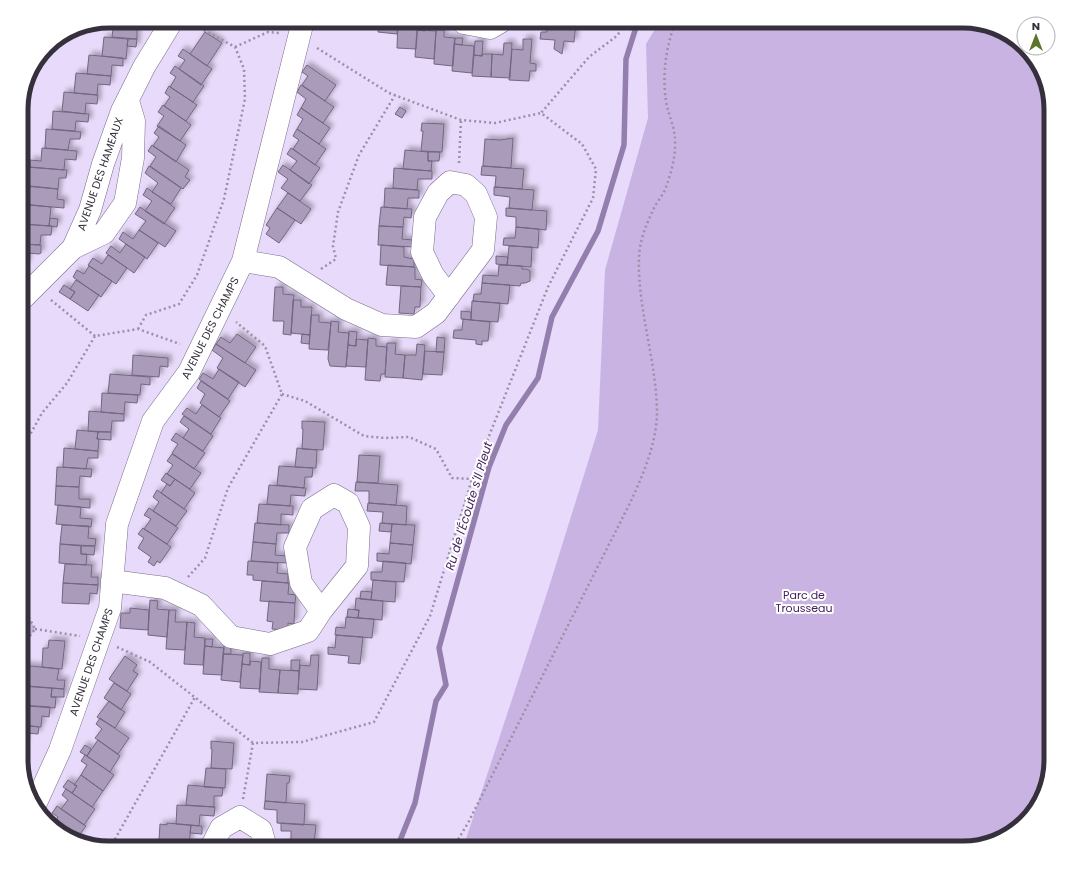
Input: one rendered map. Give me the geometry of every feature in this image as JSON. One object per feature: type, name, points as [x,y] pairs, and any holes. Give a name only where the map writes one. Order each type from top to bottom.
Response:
[{"type":"street","name":"AVENUE DES HAMEAUX","points":[[73,248],[90,210],[103,164],[122,111],[144,67],[168,28]]},
{"type":"street","name":"AVENUE DES CHAMPS","points":[[38,799],[60,750],[110,608],[117,524],[153,422],[189,372],[243,261],[301,29]]},
{"type":"street","name":"AVENUE DES HAMEAUX","points":[[28,292],[73,248],[104,233],[125,203],[133,158],[134,120],[128,101]]},
{"type":"street","points":[[243,261],[279,267],[346,309],[382,325],[416,327],[436,313],[449,296],[483,250],[486,217],[476,194],[466,185],[450,182],[438,193],[425,217],[422,252],[433,275],[449,296]]},
{"type":"street","points":[[112,581],[165,588],[202,605],[231,637],[270,644],[308,631],[321,611],[357,566],[359,527],[348,503],[334,495],[312,509],[295,547],[301,583],[321,611]]},
{"type":"street","points":[[214,841],[221,828],[240,817],[261,830],[264,841]]},
{"type":"path","points":[[138,329],[146,315],[179,304],[197,275],[224,199],[245,99],[244,69],[235,47],[200,28]]},
{"type":"path","points":[[235,47],[268,32],[301,29],[389,93],[461,120],[495,123],[541,113],[589,57],[618,35],[621,28]]},
{"type":"path","points":[[457,841],[630,503],[653,444],[657,414],[656,397],[642,306],[638,263],[645,228],[670,176],[675,148],[675,135],[666,102],[665,90],[666,58],[674,28]]},
{"type":"path","points":[[303,282],[336,259],[333,246],[340,205],[359,155],[395,95]]},
{"type":"path","points":[[36,629],[99,638],[150,662],[253,743],[302,742],[374,722],[430,616],[472,479],[548,287],[594,198],[596,169],[582,144],[541,113]]},
{"type":"path","points":[[459,184],[461,120]]},
{"type":"path","points":[[28,295],[95,336],[138,329],[200,351]]},
{"type":"path","points":[[174,592],[205,558],[228,488],[282,394],[265,346],[220,310]]},
{"type":"path","points":[[28,438],[42,413],[67,383],[95,336]]},
{"type":"path","points":[[282,394],[305,401],[364,436],[385,438],[409,437],[436,449],[452,478],[472,479]]},
{"type":"path","points":[[28,615],[36,629]]},
{"type":"path","points":[[28,639],[36,629]]},
{"type":"path","points":[[114,841],[195,697]]},
{"type":"path","points":[[240,817],[253,743]]},
{"type":"green space","name":"Parc de Trousseau","points":[[656,28],[973,29],[989,32],[999,36],[1016,48],[1016,56],[1024,56],[1038,78],[1044,109],[1044,760],[1041,781],[1033,800],[1016,821],[999,833],[989,837],[968,841],[465,841],[549,587],[598,430],[605,270],[648,118],[646,44]]},
{"type":"green space","points":[[28,616],[35,629],[28,638]]},
{"type":"building","points":[[113,28],[137,28],[137,39],[112,37]]},
{"type":"building","points":[[378,28],[397,28],[397,34],[378,32]]},
{"type":"building","points":[[398,28],[418,28],[416,49],[397,48]]},
{"type":"building","points":[[417,28],[425,28],[425,31],[417,30]]},
{"type":"building","points":[[547,28],[575,28],[574,42],[564,41],[562,54],[554,49],[555,40],[540,39],[541,32],[547,32]]},
{"type":"building","points":[[417,30],[436,31],[434,59],[415,57]]},
{"type":"building","points":[[436,30],[444,30],[444,37],[455,38],[453,66],[434,64]]},
{"type":"building","points":[[205,32],[222,43],[207,66],[190,54]]},
{"type":"building","points":[[104,37],[128,39],[126,59],[102,56]]},
{"type":"building","points":[[455,38],[463,38],[462,45],[454,44]]},
{"type":"building","points":[[128,39],[137,39],[136,47],[127,46]]},
{"type":"building","points":[[523,39],[532,39],[530,63],[536,64],[536,71],[530,71],[529,81],[509,80],[512,49],[523,50]]},
{"type":"building","points":[[475,41],[483,41],[482,56],[474,55]]},
{"type":"building","points":[[504,43],[512,43],[510,78],[491,77],[492,54],[503,55]]},
{"type":"building","points":[[454,44],[474,46],[472,73],[452,71]]},
{"type":"building","points":[[183,49],[212,69],[201,85],[179,69],[185,60],[178,56]]},
{"type":"building","points":[[482,54],[492,54],[491,77],[472,76],[474,55],[482,56]]},
{"type":"building","points":[[89,55],[123,58],[123,66],[112,65],[111,76],[87,74]]},
{"type":"building","points":[[307,65],[336,85],[325,101],[302,85],[308,76],[302,72]]},
{"type":"building","points":[[175,66],[204,86],[193,102],[170,87],[176,77],[170,73]]},
{"type":"building","points":[[76,73],[111,76],[110,85],[98,84],[97,95],[74,93]]},
{"type":"building","points":[[301,85],[334,107],[323,123],[301,108],[306,99],[297,92]]},
{"type":"building","points":[[169,86],[197,105],[186,121],[164,106],[170,97],[165,93]]},
{"type":"building","points":[[64,92],[98,95],[97,104],[86,103],[85,114],[62,111]]},
{"type":"building","points":[[163,105],[191,125],[180,141],[157,126],[164,116],[158,112]]},
{"type":"building","points":[[400,107],[406,111],[402,118],[395,114]]},
{"type":"building","points":[[301,108],[330,128],[319,144],[297,129],[303,119],[297,115]]},
{"type":"building","points":[[53,111],[89,114],[88,122],[76,121],[75,131],[52,129]]},
{"type":"building","points":[[422,123],[444,124],[442,152],[421,151],[423,131],[421,131]]},
{"type":"building","points":[[159,126],[186,145],[176,162],[153,146],[159,137],[154,133]]},
{"type":"building","points":[[46,129],[81,132],[80,139],[70,139],[68,150],[45,148]]},
{"type":"building","points":[[297,129],[326,149],[315,165],[293,149],[299,140],[293,136]]},
{"type":"building","points":[[513,138],[511,168],[483,166],[485,139],[500,140]]},
{"type":"building","points":[[152,145],[189,170],[185,177],[190,180],[183,189],[150,166],[156,157],[148,151]]},
{"type":"building","points":[[42,148],[77,151],[76,160],[65,159],[64,170],[30,167],[30,160],[41,161]]},
{"type":"building","points":[[291,148],[320,168],[309,184],[290,170],[297,161],[287,154]]},
{"type":"building","points":[[405,150],[428,152],[428,161],[432,161],[431,171],[403,169]]},
{"type":"building","points":[[428,152],[440,152],[439,161],[428,161]]},
{"type":"building","points":[[283,165],[312,185],[300,201],[281,188],[288,179],[278,172]]},
{"type":"building","points":[[149,166],[181,188],[171,204],[152,192],[158,183],[145,173]]},
{"type":"building","points":[[482,166],[524,169],[522,189],[495,187],[496,176],[481,175]]},
{"type":"building","points":[[28,167],[67,170],[66,178],[59,178],[58,189],[28,186]]},
{"type":"building","points":[[394,168],[432,171],[432,179],[418,179],[417,190],[393,188]]},
{"type":"building","points":[[30,186],[58,189],[57,199],[64,200],[64,208],[28,205]]},
{"type":"building","points":[[494,187],[534,190],[532,210],[509,208],[510,197],[494,195]]},
{"type":"building","points":[[147,188],[175,208],[164,224],[145,211],[152,201],[143,195]]},
{"type":"building","points":[[385,188],[419,190],[419,198],[408,198],[407,209],[384,207]]},
{"type":"building","points":[[288,193],[311,209],[301,224],[277,208]]},
{"type":"building","points":[[28,204],[51,207],[49,226],[28,224]]},
{"type":"building","points":[[140,207],[176,231],[165,247],[139,230],[146,221],[135,214]]},
{"type":"building","points":[[381,207],[412,209],[411,218],[404,217],[403,227],[379,226]]},
{"type":"building","points":[[277,208],[295,220],[279,243],[266,234],[270,228],[266,225]]},
{"type":"building","points":[[506,208],[547,211],[546,230],[516,227],[516,217],[506,216]]},
{"type":"building","points":[[50,218],[58,219],[57,227],[49,226]]},
{"type":"building","points":[[28,224],[52,226],[51,235],[41,235],[40,245],[28,244]]},
{"type":"building","points":[[379,226],[403,227],[402,239],[413,240],[413,247],[378,245]]},
{"type":"building","points":[[516,227],[539,229],[538,248],[503,245],[504,238],[515,238]]},
{"type":"building","points":[[139,230],[158,243],[147,259],[119,239],[123,232],[133,239]]},
{"type":"building","points":[[28,244],[41,245],[41,253],[28,253]]},
{"type":"building","points":[[126,244],[145,257],[134,273],[106,253],[111,246],[120,253]]},
{"type":"building","points":[[381,245],[404,247],[404,257],[414,259],[414,267],[380,265]]},
{"type":"building","points":[[509,246],[532,247],[531,267],[507,265]]},
{"type":"building","points":[[108,255],[127,268],[116,284],[88,265],[93,258],[102,264]]},
{"type":"building","points":[[496,256],[508,257],[507,265],[496,264]]},
{"type":"building","points":[[388,265],[415,267],[415,279],[422,280],[421,287],[386,285]]},
{"type":"building","points":[[499,265],[522,266],[522,269],[527,269],[530,271],[530,281],[521,283],[520,286],[482,283],[483,275],[498,276]]},
{"type":"building","points":[[89,266],[112,281],[101,297],[73,277],[77,270],[84,274]]},
{"type":"building","points":[[76,280],[99,295],[88,311],[70,299],[75,292],[70,289]]},
{"type":"building","points":[[482,283],[510,285],[508,304],[473,301],[474,294],[481,294]]},
{"type":"building","points":[[64,285],[75,292],[70,299],[59,292]]},
{"type":"building","points":[[401,286],[421,287],[420,307],[415,307],[414,314],[399,313]]},
{"type":"building","points":[[275,287],[283,287],[283,294],[294,295],[291,335],[283,334],[284,321],[273,321]]},
{"type":"building","points":[[293,300],[301,300],[301,307],[312,307],[310,335],[291,333]]},
{"type":"building","points":[[472,301],[500,303],[498,322],[471,320]]},
{"type":"building","points":[[461,311],[471,312],[471,320],[461,319]]},
{"type":"building","points":[[311,315],[319,315],[319,322],[331,323],[328,350],[309,349]]},
{"type":"building","points":[[463,319],[490,322],[488,341],[482,341],[482,345],[476,344],[476,340],[453,338],[454,330],[462,330]]},
{"type":"building","points":[[331,321],[339,322],[338,332],[349,333],[346,367],[330,366],[328,359]]},
{"type":"building","points":[[349,331],[357,332],[356,346],[348,345]]},
{"type":"building","points":[[237,334],[256,347],[245,363],[216,344],[221,337],[230,343]]},
{"type":"building","points":[[302,334],[310,335],[309,344],[301,343]]},
{"type":"building","points":[[437,337],[445,338],[444,352],[436,352]]},
{"type":"building","points":[[368,338],[376,339],[376,346],[387,347],[385,374],[381,374],[380,381],[365,380]]},
{"type":"building","points":[[356,339],[368,340],[366,367],[346,366],[348,345],[356,346]]},
{"type":"building","points":[[387,343],[396,343],[395,354],[405,355],[403,378],[385,377]]},
{"type":"building","points":[[216,344],[256,370],[245,387],[217,368],[223,358],[212,350]]},
{"type":"building","points":[[417,344],[425,345],[422,380],[403,378],[405,355],[416,355]]},
{"type":"building","points":[[425,351],[444,352],[442,375],[423,374]]},
{"type":"building","points":[[133,355],[168,358],[168,367],[160,366],[159,377],[132,375]]},
{"type":"building","points":[[219,369],[239,382],[228,399],[199,379],[203,373],[213,379]]},
{"type":"building","points":[[110,374],[150,377],[150,385],[141,384],[140,395],[108,393]]},
{"type":"building","points":[[201,381],[230,401],[219,417],[200,403],[205,394],[197,388]]},
{"type":"building","points":[[102,393],[138,395],[137,403],[125,402],[124,414],[101,412]]},
{"type":"building","points":[[202,405],[221,418],[211,434],[182,414],[187,408],[196,414]]},
{"type":"building","points":[[89,411],[124,414],[124,421],[112,421],[111,432],[88,431]]},
{"type":"building","points":[[184,416],[213,436],[203,451],[183,438],[189,429],[180,422]]},
{"type":"building","points":[[302,421],[325,422],[323,450],[302,449]]},
{"type":"building","points":[[77,430],[98,432],[98,451],[75,449]]},
{"type":"building","points":[[98,432],[111,432],[111,440],[97,439]]},
{"type":"building","points":[[176,433],[205,453],[194,469],[172,453],[178,444],[171,440]]},
{"type":"building","points":[[64,448],[98,451],[98,458],[88,458],[86,469],[63,467]]},
{"type":"building","points":[[297,448],[317,450],[316,468],[295,467]]},
{"type":"building","points":[[172,454],[201,473],[190,489],[167,474],[173,465],[167,461]]},
{"type":"building","points":[[359,455],[380,456],[378,483],[357,482]]},
{"type":"building","points":[[279,466],[313,468],[312,477],[305,477],[304,488],[277,485]]},
{"type":"building","points":[[57,467],[92,469],[91,477],[80,476],[79,487],[56,486]]},
{"type":"building","points":[[166,473],[175,479],[170,486],[161,480]]},
{"type":"building","points":[[175,479],[195,493],[184,509],[161,493],[167,484],[170,486]]},
{"type":"building","points":[[356,482],[398,485],[396,505],[369,503],[369,491],[355,491]]},
{"type":"building","points":[[269,485],[306,488],[305,496],[291,495],[290,506],[267,504]]},
{"type":"building","points":[[56,486],[79,487],[79,499],[90,499],[90,508],[55,505]]},
{"type":"building","points":[[157,490],[187,511],[176,526],[153,511],[159,502],[153,497]]},
{"type":"building","points":[[368,503],[407,506],[406,525],[382,523],[383,512],[367,511]]},
{"type":"building","points":[[259,504],[293,506],[293,515],[281,514],[281,525],[257,523]]},
{"type":"building","points":[[58,505],[81,507],[80,518],[92,519],[91,527],[56,524]]},
{"type":"building","points":[[149,508],[178,528],[167,544],[144,529],[151,519],[144,515]]},
{"type":"building","points":[[255,523],[289,525],[289,533],[277,533],[276,544],[253,542]]},
{"type":"building","points":[[380,523],[392,524],[391,532],[379,531]]},
{"type":"building","points":[[392,524],[415,525],[413,545],[390,543]]},
{"type":"building","points":[[62,525],[89,526],[88,538],[96,539],[95,546],[60,544]]},
{"type":"building","points":[[143,528],[171,547],[160,563],[157,561],[154,566],[148,562],[151,557],[138,548],[144,538],[138,534]]},
{"type":"building","points":[[253,542],[276,544],[275,555],[287,556],[287,563],[251,561]]},
{"type":"building","points":[[390,543],[413,545],[411,564],[377,561],[377,553],[389,554]]},
{"type":"building","points":[[60,544],[81,546],[81,554],[87,554],[86,565],[59,563]]},
{"type":"building","points":[[81,546],[95,546],[94,555],[81,554]]},
{"type":"building","points":[[248,561],[278,563],[277,573],[288,574],[288,583],[253,580],[253,575],[247,575]]},
{"type":"building","points":[[383,561],[406,563],[404,582],[371,580],[371,572],[382,572]]},
{"type":"building","points":[[65,564],[92,565],[91,577],[98,577],[98,585],[63,583]]},
{"type":"building","points":[[373,580],[396,582],[395,602],[371,600]]},
{"type":"building","points":[[262,581],[289,583],[288,594],[296,595],[295,603],[260,601]]},
{"type":"building","points":[[63,583],[98,585],[97,594],[90,593],[89,604],[62,603]]},
{"type":"building","points":[[361,591],[372,592],[371,600],[360,599]]},
{"type":"building","points":[[356,598],[383,601],[382,620],[358,618],[359,610],[355,610]]},
{"type":"building","points":[[150,600],[158,601],[157,609],[169,610],[167,637],[148,635]]},
{"type":"building","points":[[269,601],[295,603],[294,624],[288,623],[288,630],[272,629],[273,622],[267,621]]},
{"type":"building","points":[[130,608],[149,610],[148,630],[120,628],[121,613],[130,613]]},
{"type":"building","points":[[348,609],[359,610],[358,618],[347,617]]},
{"type":"building","points":[[169,610],[176,610],[175,622],[187,622],[185,650],[166,649]]},
{"type":"building","points":[[346,617],[374,619],[372,638],[335,635],[336,627],[345,628]]},
{"type":"building","points":[[187,622],[195,623],[194,637],[205,638],[203,665],[184,664]]},
{"type":"building","points":[[336,635],[363,637],[360,664],[348,663],[349,656],[328,654],[328,647],[335,648]]},
{"type":"building","points":[[205,639],[213,639],[212,647],[205,646]]},
{"type":"building","points":[[49,640],[65,641],[62,669],[42,667],[43,648],[48,648]]},
{"type":"building","points":[[205,646],[224,648],[222,675],[203,674]]},
{"type":"building","points":[[224,646],[231,646],[231,654],[223,654]]},
{"type":"building","points":[[243,653],[250,653],[250,665],[242,664]]},
{"type":"building","points":[[223,654],[243,655],[240,682],[221,680]]},
{"type":"building","points":[[311,655],[319,655],[317,690],[298,689],[300,665],[310,666]]},
{"type":"building","points":[[125,656],[137,665],[133,671],[138,674],[127,691],[109,679]]},
{"type":"building","points":[[262,658],[269,658],[269,669],[280,670],[278,693],[259,692]]},
{"type":"building","points":[[291,660],[300,660],[299,671],[291,670]]},
{"type":"building","points":[[250,661],[261,662],[260,689],[240,688],[242,664],[250,665]]},
{"type":"building","points":[[28,666],[59,669],[57,680],[65,680],[64,689],[28,686]]},
{"type":"building","points":[[280,670],[299,671],[298,694],[278,693]]},
{"type":"building","points":[[114,683],[131,694],[121,710],[104,698]]},
{"type":"building","points":[[28,686],[52,688],[51,697],[56,697],[55,708],[28,706]]},
{"type":"building","points":[[52,688],[64,689],[64,697],[51,697]]},
{"type":"building","points":[[109,701],[125,712],[115,728],[97,717]]},
{"type":"building","points":[[28,705],[50,707],[49,717],[42,716],[41,727],[28,726]]},
{"type":"building","points":[[100,718],[129,738],[118,754],[95,738],[102,729],[96,724]]},
{"type":"building","points":[[28,726],[39,727],[38,734],[28,733]]},
{"type":"building","points":[[98,740],[120,756],[110,772],[87,756]]},
{"type":"building","points":[[211,741],[234,743],[232,769],[211,768]]},
{"type":"building","points":[[85,745],[91,749],[87,756],[80,752]]},
{"type":"building","points":[[85,755],[114,775],[103,791],[81,775],[87,765],[81,761]]},
{"type":"building","points":[[206,768],[226,769],[225,788],[204,787]]},
{"type":"building","points":[[267,774],[290,776],[289,783],[287,783],[286,803],[265,801]]},
{"type":"building","points":[[81,775],[103,791],[92,807],[72,793],[77,786],[74,785]]},
{"type":"building","points":[[68,780],[77,786],[72,793],[63,787]]},
{"type":"building","points":[[188,785],[223,788],[222,796],[214,796],[214,807],[186,805]]},
{"type":"building","points":[[66,789],[95,809],[84,825],[61,809],[68,800],[62,795]]},
{"type":"building","points":[[265,801],[305,804],[304,825],[277,823],[277,810],[264,809]]},
{"type":"building","points":[[177,805],[215,807],[214,816],[200,815],[199,826],[176,824]]},
{"type":"building","points":[[57,806],[86,826],[79,835],[56,821],[58,817],[52,813]]},
{"type":"building","points":[[167,823],[191,825],[189,841],[159,841],[160,824],[167,825]]},
{"type":"building","points":[[281,823],[316,825],[314,841],[291,841],[291,831],[281,831]]},
{"type":"building","points":[[191,825],[202,826],[202,834],[190,833]]},
{"type":"waterway","name":"Ru de l'Écoute s'Il Pleut","points":[[400,841],[415,803],[436,701],[446,685],[439,648],[489,467],[506,425],[538,378],[552,317],[598,231],[624,145],[626,59],[636,28]]}]
